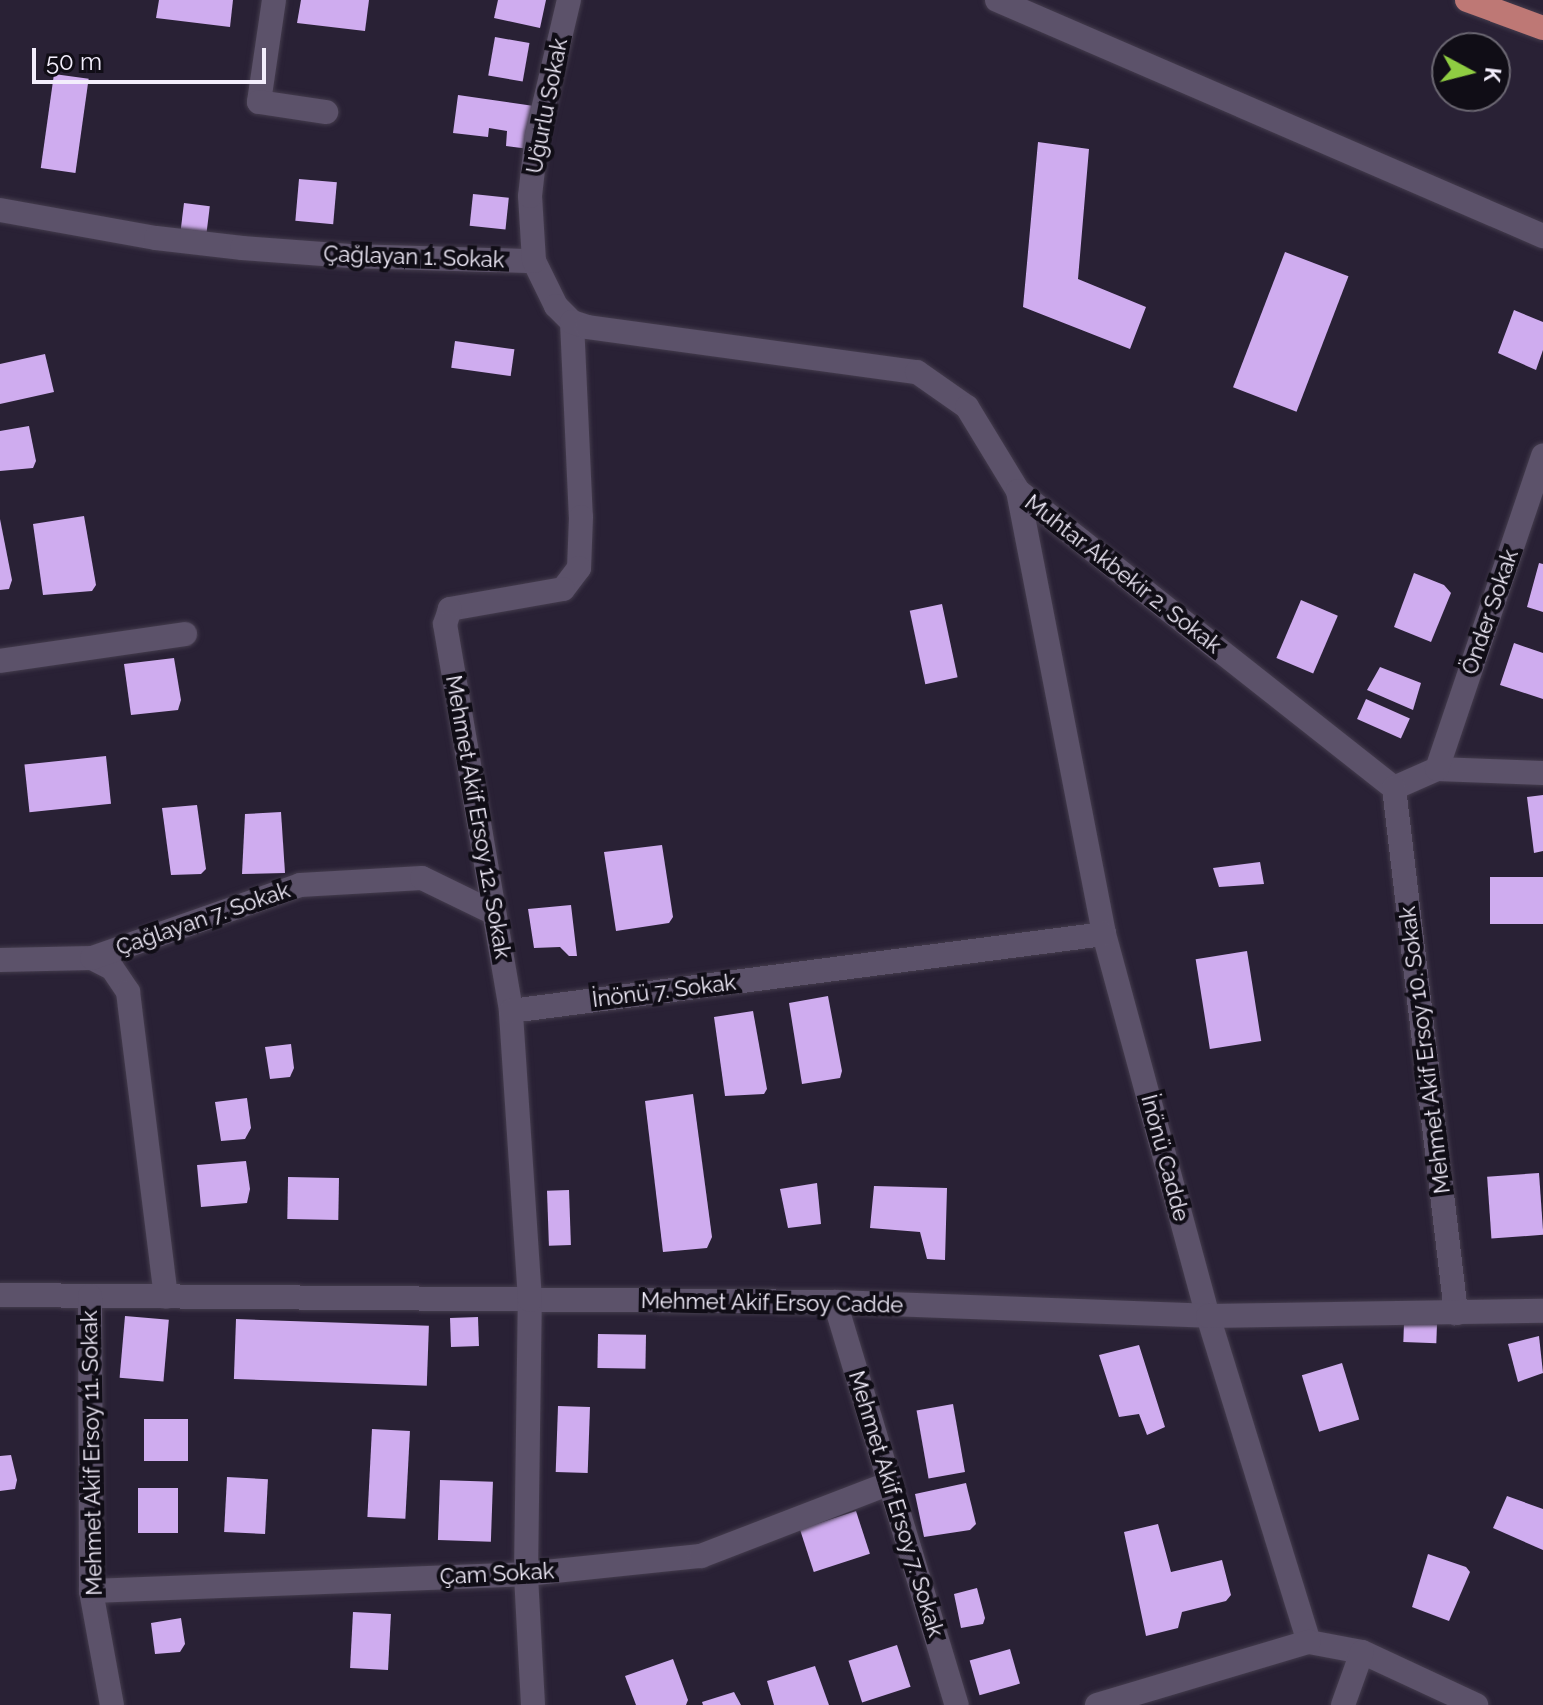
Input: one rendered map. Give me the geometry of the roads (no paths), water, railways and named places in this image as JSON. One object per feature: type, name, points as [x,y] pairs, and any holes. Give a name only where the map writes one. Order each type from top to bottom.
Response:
[{"type":"main road","points":[[1467,0],[1543,28]]},
{"type":"street","points":[[274,0],[259,102],[326,112]]},
{"type":"street","name":"Uğurlu Sokak","points":[[534,261],[530,196],[535,150],[569,0]]},
{"type":"street","points":[[997,0],[1543,236]]},
{"type":"street","name":"Çağlayan 1. Sokak","points":[[0,210],[156,238],[242,248],[350,256],[534,261],[556,306],[572,322]]},
{"type":"street","name":"Muhtar Akbekir 2. Sokak","points":[[572,322],[587,327],[917,372],[967,407],[1018,491],[1394,788]]},
{"type":"street","name":"Mehmet Akif Ersoy 12. Sokak","points":[[511,1011],[445,624],[450,609],[465,604],[563,589],[579,568],[581,550],[572,322]]},
{"type":"street","name":"Önder Sokak","points":[[1437,769],[1543,455]]},
{"type":"street","name":"İnönü Cadde","points":[[1018,491],[1104,934],[1208,1316],[1309,1642]]},
{"type":"street","points":[[0,661],[185,634]]},
{"type":"street","points":[[1394,788],[1437,769],[1543,773]]},
{"type":"street","name":"Mehmet Akif Ersoy 10. Sokak","points":[[1394,788],[1456,1313]]},
{"type":"street","name":"Çağlayan 7. Sokak","points":[[0,960],[92,958],[300,885],[422,878],[494,913]]},
{"type":"street","name":"İnönü 7. Sokak","points":[[511,1011],[1104,934]]},
{"type":"street","points":[[92,958],[112,968],[128,992],[166,1297]]},
{"type":"street","points":[[511,1011],[530,1300],[526,1574],[533,1705]]},
{"type":"street","name":"Mehmet Akif Ersoy Cadde","points":[[0,1295],[835,1302],[1208,1316],[1543,1311]]},
{"type":"street","name":"Mehmet Akif Ersoy 11. Sokak","points":[[90,1296],[91,1591],[112,1705]]},
{"type":"street","name":"Mehmet Akif Ersoy 7. Sokak","points":[[835,1302],[957,1705]]},
{"type":"street","name":"Çam Sokak","points":[[91,1591],[526,1574],[701,1556],[890,1483]]},
{"type":"street","points":[[1097,1705],[1309,1642],[1362,1652],[1476,1705]]},
{"type":"street","points":[[1343,1705],[1362,1652]]}]
